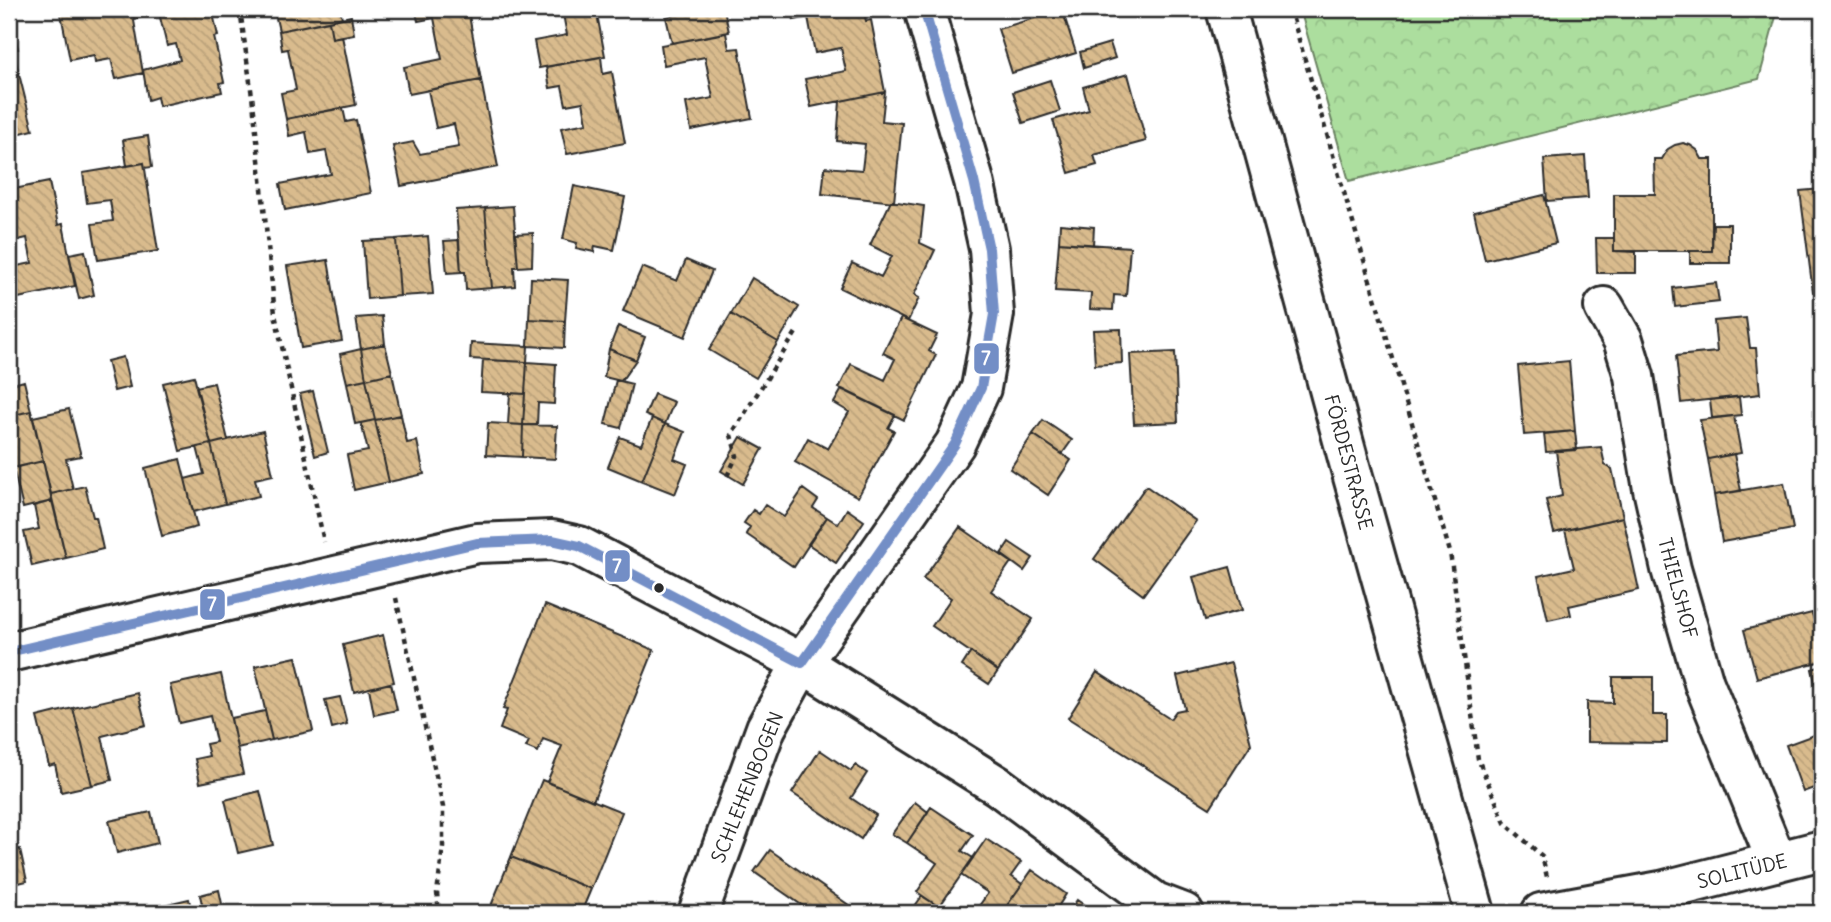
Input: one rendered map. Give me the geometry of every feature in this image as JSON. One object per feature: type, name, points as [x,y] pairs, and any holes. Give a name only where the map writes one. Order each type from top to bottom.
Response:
[{"type":"street","name":"SCHLEHENBOGEN","points":[[698,913],[766,728],[802,663],[955,444],[981,388],[995,314],[989,249],[974,181],[923,9]]},
{"type":"street","name":"FÖRDESTRASSE","points":[[1226,9],[1475,913]]},
{"type":"street","name":"THIELSHOF","points":[[1604,307],[1623,340],[1634,376],[1653,489],[1671,569],[1704,683],[1777,862]]},
{"type":"street","points":[[9,652],[477,543],[552,540],[579,546],[802,663],[998,786],[1156,902],[1184,913]]},
{"type":"street","name":"SOLITÜDE","points":[[1548,912],[1665,902],[1777,862],[1822,850]]},
{"type":"path","points":[[240,9],[254,111],[275,314],[331,577]]},
{"type":"path","points":[[1290,9],[1450,552],[1478,759],[1505,823],[1542,856],[1548,912]]},
{"type":"path","points":[[727,476],[737,456],[732,435],[797,331]]},
{"type":"path","points":[[389,563],[443,807],[443,847],[437,892],[439,913]]},
{"type":"green space","points":[[1300,9],[1778,9],[1759,79],[1349,181]]},
{"type":"building","points":[[60,9],[132,9],[143,73],[116,79],[111,59],[95,62],[94,55],[70,60]]},
{"type":"building","points":[[132,9],[212,9],[218,36],[214,37],[224,82],[220,83],[222,92],[159,106],[157,97],[148,100],[143,70],[180,60],[176,44],[167,46],[159,13],[134,19]]},
{"type":"building","points":[[274,9],[340,9],[342,18],[279,31]]},
{"type":"building","points":[[415,9],[457,9],[457,12],[468,10],[481,80],[409,94],[404,67],[442,59],[434,18],[418,21]]},
{"type":"building","points":[[562,9],[596,9],[605,56],[539,68],[534,41],[567,35]]},
{"type":"building","points":[[690,9],[724,9],[729,32],[672,43],[666,17],[690,12]]},
{"type":"building","points":[[791,9],[850,9],[794,20]]},
{"type":"building","points":[[863,9],[866,21],[871,20],[885,92],[811,107],[805,79],[846,71],[841,48],[815,53],[808,17]]},
{"type":"building","points":[[1062,9],[1076,53],[1012,73],[998,29],[1035,18],[1033,12]]},
{"type":"building","points":[[9,10],[18,49],[13,50],[33,130],[9,136]]},
{"type":"building","points":[[351,16],[354,34],[332,38],[329,21]]},
{"type":"building","points":[[329,21],[332,38],[342,36],[356,105],[286,119],[281,93],[296,90],[288,49],[282,50],[279,31]]},
{"type":"building","points":[[726,33],[729,49],[739,48],[752,118],[691,130],[686,103],[713,98],[705,57],[664,65],[661,45]]},
{"type":"building","points":[[1110,43],[1115,58],[1084,68],[1080,52]]},
{"type":"building","points":[[601,57],[603,74],[612,72],[625,143],[567,154],[561,128],[587,123],[583,102],[566,105],[562,86],[550,88],[546,67]]},
{"type":"building","points":[[1128,74],[1146,141],[1094,155],[1097,165],[1069,173],[1053,120],[1089,110],[1083,87]]},
{"type":"building","points":[[481,80],[498,167],[401,186],[393,146],[413,142],[420,154],[459,147],[454,124],[436,128],[428,90]]},
{"type":"building","points":[[1050,80],[1060,111],[1023,123],[1013,92]]},
{"type":"building","points":[[885,92],[882,121],[902,123],[894,202],[822,194],[825,167],[862,170],[865,144],[837,141],[840,101]]},
{"type":"building","points":[[343,108],[346,122],[356,120],[371,193],[285,210],[280,184],[331,174],[326,151],[310,154],[306,132],[289,136],[286,119]]},
{"type":"building","points":[[148,136],[152,167],[145,168],[144,163],[127,166],[123,140]]},
{"type":"building","points":[[1683,143],[1697,150],[1702,159],[1712,159],[1712,251],[1614,251],[1614,194],[1655,194],[1654,159],[1662,159],[1668,149]]},
{"type":"building","points":[[1585,156],[1588,198],[1547,201],[1544,159]]},
{"type":"building","points":[[144,163],[158,251],[98,260],[92,224],[113,221],[110,200],[87,203],[83,173]]},
{"type":"building","points":[[49,182],[58,225],[63,224],[75,286],[18,298],[12,267],[32,263],[27,238],[9,242],[9,190]]},
{"type":"building","points":[[574,186],[625,197],[614,250],[595,246],[594,252],[576,248],[577,243],[563,239]]},
{"type":"building","points":[[1822,189],[1822,291],[1813,292],[1800,191]]},
{"type":"building","points":[[1544,195],[1556,243],[1485,260],[1474,212]]},
{"type":"building","points":[[891,201],[924,206],[920,243],[935,250],[914,295],[919,298],[908,321],[840,288],[852,263],[881,277],[892,256],[870,245]]},
{"type":"building","points":[[513,206],[518,267],[514,267],[515,286],[492,288],[485,208]]},
{"type":"building","points":[[485,208],[492,288],[466,290],[465,272],[461,272],[456,210]]},
{"type":"building","points":[[1060,224],[1094,227],[1093,245],[1059,242]]},
{"type":"building","points":[[1713,224],[1730,224],[1730,263],[1690,263],[1690,251],[1712,251]]},
{"type":"building","points":[[533,233],[532,266],[518,267],[515,234]]},
{"type":"building","points":[[428,236],[433,294],[400,296],[396,239]]},
{"type":"building","points":[[1596,238],[1614,238],[1614,251],[1636,252],[1636,273],[1597,273]]},
{"type":"building","points":[[396,239],[400,296],[367,299],[363,241]]},
{"type":"building","points":[[459,240],[461,272],[447,273],[444,241]]},
{"type":"building","points":[[1059,242],[1130,247],[1126,296],[1114,295],[1113,310],[1090,309],[1091,293],[1055,291]]},
{"type":"building","points":[[85,251],[94,295],[79,299],[69,254]]},
{"type":"building","points":[[328,260],[342,341],[301,348],[287,266]]},
{"type":"building","points":[[686,260],[712,271],[685,337],[623,311],[642,267],[677,281]]},
{"type":"building","points":[[531,278],[568,280],[565,321],[529,319]]},
{"type":"building","points":[[752,278],[799,307],[778,342],[731,314]]},
{"type":"building","points":[[1716,283],[1719,302],[1675,307],[1673,288]]},
{"type":"building","points":[[731,314],[778,342],[756,378],[709,350]]},
{"type":"building","points":[[382,316],[385,344],[361,349],[356,318]]},
{"type":"building","points":[[901,318],[937,335],[929,351],[936,355],[904,420],[839,388],[851,364],[885,380],[895,359],[883,353]]},
{"type":"building","points":[[1746,318],[1750,348],[1756,348],[1760,394],[1681,403],[1676,356],[1717,352],[1714,321]]},
{"type":"building","points":[[529,319],[565,321],[564,348],[528,346]]},
{"type":"building","points":[[618,326],[645,337],[636,360],[609,349]]},
{"type":"building","points":[[1121,329],[1122,363],[1095,365],[1093,330]]},
{"type":"building","points":[[471,343],[528,346],[527,362],[470,359]]},
{"type":"building","points":[[385,344],[392,373],[366,379],[361,349]]},
{"type":"building","points":[[361,349],[366,379],[347,383],[340,354]]},
{"type":"building","points":[[609,349],[636,360],[621,381],[604,377]]},
{"type":"building","points":[[1175,352],[1178,422],[1134,424],[1130,354]]},
{"type":"building","points":[[123,357],[130,387],[114,391],[107,361]]},
{"type":"building","points":[[483,360],[527,362],[525,394],[481,392]]},
{"type":"building","points":[[1569,361],[1575,431],[1524,435],[1518,366]]},
{"type":"building","points":[[527,362],[556,364],[554,404],[538,403],[537,425],[523,425]]},
{"type":"building","points":[[392,373],[401,415],[375,420],[366,379]]},
{"type":"building","points":[[194,376],[211,444],[180,451],[163,383]]},
{"type":"building","points":[[366,379],[375,420],[355,424],[347,383]]},
{"type":"building","points":[[616,380],[632,384],[621,428],[605,424]]},
{"type":"building","points":[[24,381],[31,411],[14,415],[11,401],[9,402],[9,385]]},
{"type":"building","points":[[214,383],[228,440],[211,444],[196,387]]},
{"type":"building","points":[[842,389],[895,415],[888,428],[894,431],[858,497],[795,462],[808,438],[828,449],[849,412],[834,403]]},
{"type":"building","points":[[313,391],[328,452],[315,456],[300,394]]},
{"type":"building","points":[[510,393],[525,394],[523,425],[508,424]]},
{"type":"building","points":[[654,394],[674,402],[665,424],[645,415]]},
{"type":"building","points":[[1739,397],[1741,415],[1712,418],[1710,400]]},
{"type":"building","points":[[69,409],[81,456],[66,459],[73,489],[51,494],[33,417]]},
{"type":"building","points":[[31,411],[43,461],[9,469],[9,416]]},
{"type":"building","points":[[401,415],[407,443],[417,441],[424,474],[389,482],[375,420]]},
{"type":"building","points":[[1734,416],[1741,453],[1708,459],[1700,420]]},
{"type":"building","points":[[652,418],[665,424],[642,481],[608,467],[620,437],[641,445]]},
{"type":"building","points":[[375,420],[389,482],[354,490],[347,455],[368,451],[361,423]]},
{"type":"building","points":[[1043,420],[1072,440],[1062,454],[1033,434]]},
{"type":"building","points":[[488,423],[523,425],[522,457],[486,455]]},
{"type":"building","points":[[665,424],[685,432],[674,459],[687,464],[675,494],[642,481]]},
{"type":"building","points":[[523,425],[557,426],[555,459],[522,457]]},
{"type":"building","points":[[263,431],[273,475],[255,479],[259,496],[225,504],[211,444]]},
{"type":"building","points":[[1575,431],[1577,450],[1546,452],[1544,434]]},
{"type":"building","points":[[1033,434],[1071,460],[1048,495],[1010,469]]},
{"type":"building","points":[[741,437],[763,449],[743,484],[721,471]]},
{"type":"building","points":[[211,444],[225,504],[193,512],[185,479],[204,474],[197,447]]},
{"type":"building","points":[[1601,447],[1605,465],[1612,469],[1623,517],[1554,533],[1546,500],[1562,496],[1556,451]]},
{"type":"building","points":[[1734,454],[1741,491],[1714,495],[1708,459]]},
{"type":"building","points":[[180,459],[197,527],[162,536],[145,468]]},
{"type":"building","points":[[43,461],[52,501],[23,508],[13,468]]},
{"type":"building","points":[[1784,483],[1793,529],[1722,542],[1714,495]]},
{"type":"building","points":[[85,486],[103,549],[66,558],[51,494]]},
{"type":"building","points":[[1146,486],[1196,521],[1143,595],[1094,559]]},
{"type":"building","points":[[803,489],[818,500],[813,508],[827,517],[794,567],[746,534],[750,527],[744,523],[753,510],[759,514],[765,505],[784,517]]},
{"type":"building","points":[[52,501],[66,558],[32,566],[24,532],[39,529],[34,506]]},
{"type":"building","points":[[847,509],[864,521],[836,563],[808,544],[827,517],[838,524]]},
{"type":"building","points":[[1623,517],[1639,590],[1569,606],[1571,615],[1548,620],[1538,576],[1574,568],[1565,530]]},
{"type":"building","points":[[960,527],[1011,562],[991,591],[1033,619],[998,671],[932,626],[951,598],[923,579]]},
{"type":"building","points":[[1009,542],[1033,558],[1024,571],[1001,554]]},
{"type":"building","points":[[1230,567],[1242,610],[1205,620],[1193,577]]},
{"type":"building","points":[[545,605],[654,650],[593,801],[547,782],[562,746],[543,739],[538,752],[526,747],[529,741],[500,729],[507,710],[503,709]]},
{"type":"building","points":[[1812,613],[1822,661],[1757,678],[1744,630]]},
{"type":"building","points":[[383,635],[394,682],[354,692],[343,645]]},
{"type":"building","points":[[971,652],[998,671],[989,684],[962,666]]},
{"type":"building","points":[[296,657],[313,731],[272,740],[255,666]]},
{"type":"building","points":[[1231,663],[1251,744],[1210,808],[1068,718],[1097,672],[1170,719],[1176,711],[1185,709],[1177,676]]},
{"type":"building","points":[[1822,666],[1822,685],[1816,686],[1812,669]]},
{"type":"building","points":[[221,674],[243,774],[200,783],[195,759],[209,756],[206,744],[216,742],[210,716],[179,723],[170,685]]},
{"type":"building","points":[[1613,677],[1653,677],[1653,715],[1667,715],[1667,743],[1587,742],[1587,702],[1613,703]]},
{"type":"building","points":[[391,683],[397,710],[374,715],[369,688]]},
{"type":"building","points":[[138,693],[146,725],[102,736],[112,780],[92,785],[73,708]]},
{"type":"building","points":[[340,697],[347,724],[332,728],[325,700]]},
{"type":"building","points":[[73,708],[92,785],[61,792],[55,764],[49,766],[37,717]]},
{"type":"building","points":[[265,711],[272,740],[237,748],[231,718]]},
{"type":"building","points":[[1822,732],[1822,785],[1803,792],[1786,745]]},
{"type":"building","points":[[820,750],[851,771],[855,765],[867,773],[851,798],[876,815],[861,839],[792,793]]},
{"type":"building","points":[[542,780],[622,812],[591,889],[511,857]]},
{"type":"building","points":[[260,791],[273,845],[238,853],[225,800]]},
{"type":"building","points":[[915,802],[928,812],[907,843],[892,834]]},
{"type":"building","points":[[931,807],[973,835],[962,851],[973,858],[939,907],[917,892],[937,863],[907,843]]},
{"type":"building","points":[[151,812],[158,843],[117,853],[109,821]]},
{"type":"building","points":[[986,839],[1021,862],[1011,876],[1022,884],[1002,913],[974,913],[988,893],[961,875]]},
{"type":"building","points":[[20,849],[27,881],[10,885],[9,852]]},
{"type":"building","points":[[770,850],[853,908],[849,913],[813,913],[754,872]]},
{"type":"building","points":[[511,857],[591,889],[581,913],[488,913]]},
{"type":"building","points":[[1032,870],[1066,894],[1056,910],[1061,913],[1015,913],[1006,907]]},
{"type":"building","points":[[219,890],[224,913],[204,913],[200,895]]},
{"type":"building","points":[[922,896],[939,907],[947,913],[910,913]]},
{"type":"building","points":[[189,899],[192,913],[137,913],[137,911]]},
{"type":"building","points":[[1077,900],[1096,913],[1068,913]]},
{"type":"building","points":[[801,905],[813,913],[795,913]]},
{"type":"building","points":[[877,905],[889,913],[871,913]]},
{"type":"transit line","name":"7","points":[[802,663],[955,444],[981,388],[994,314],[989,249],[974,181],[924,9]]},
{"type":"transit line","name":"7","points":[[9,652],[477,543],[552,540],[579,546],[802,663]]}]
